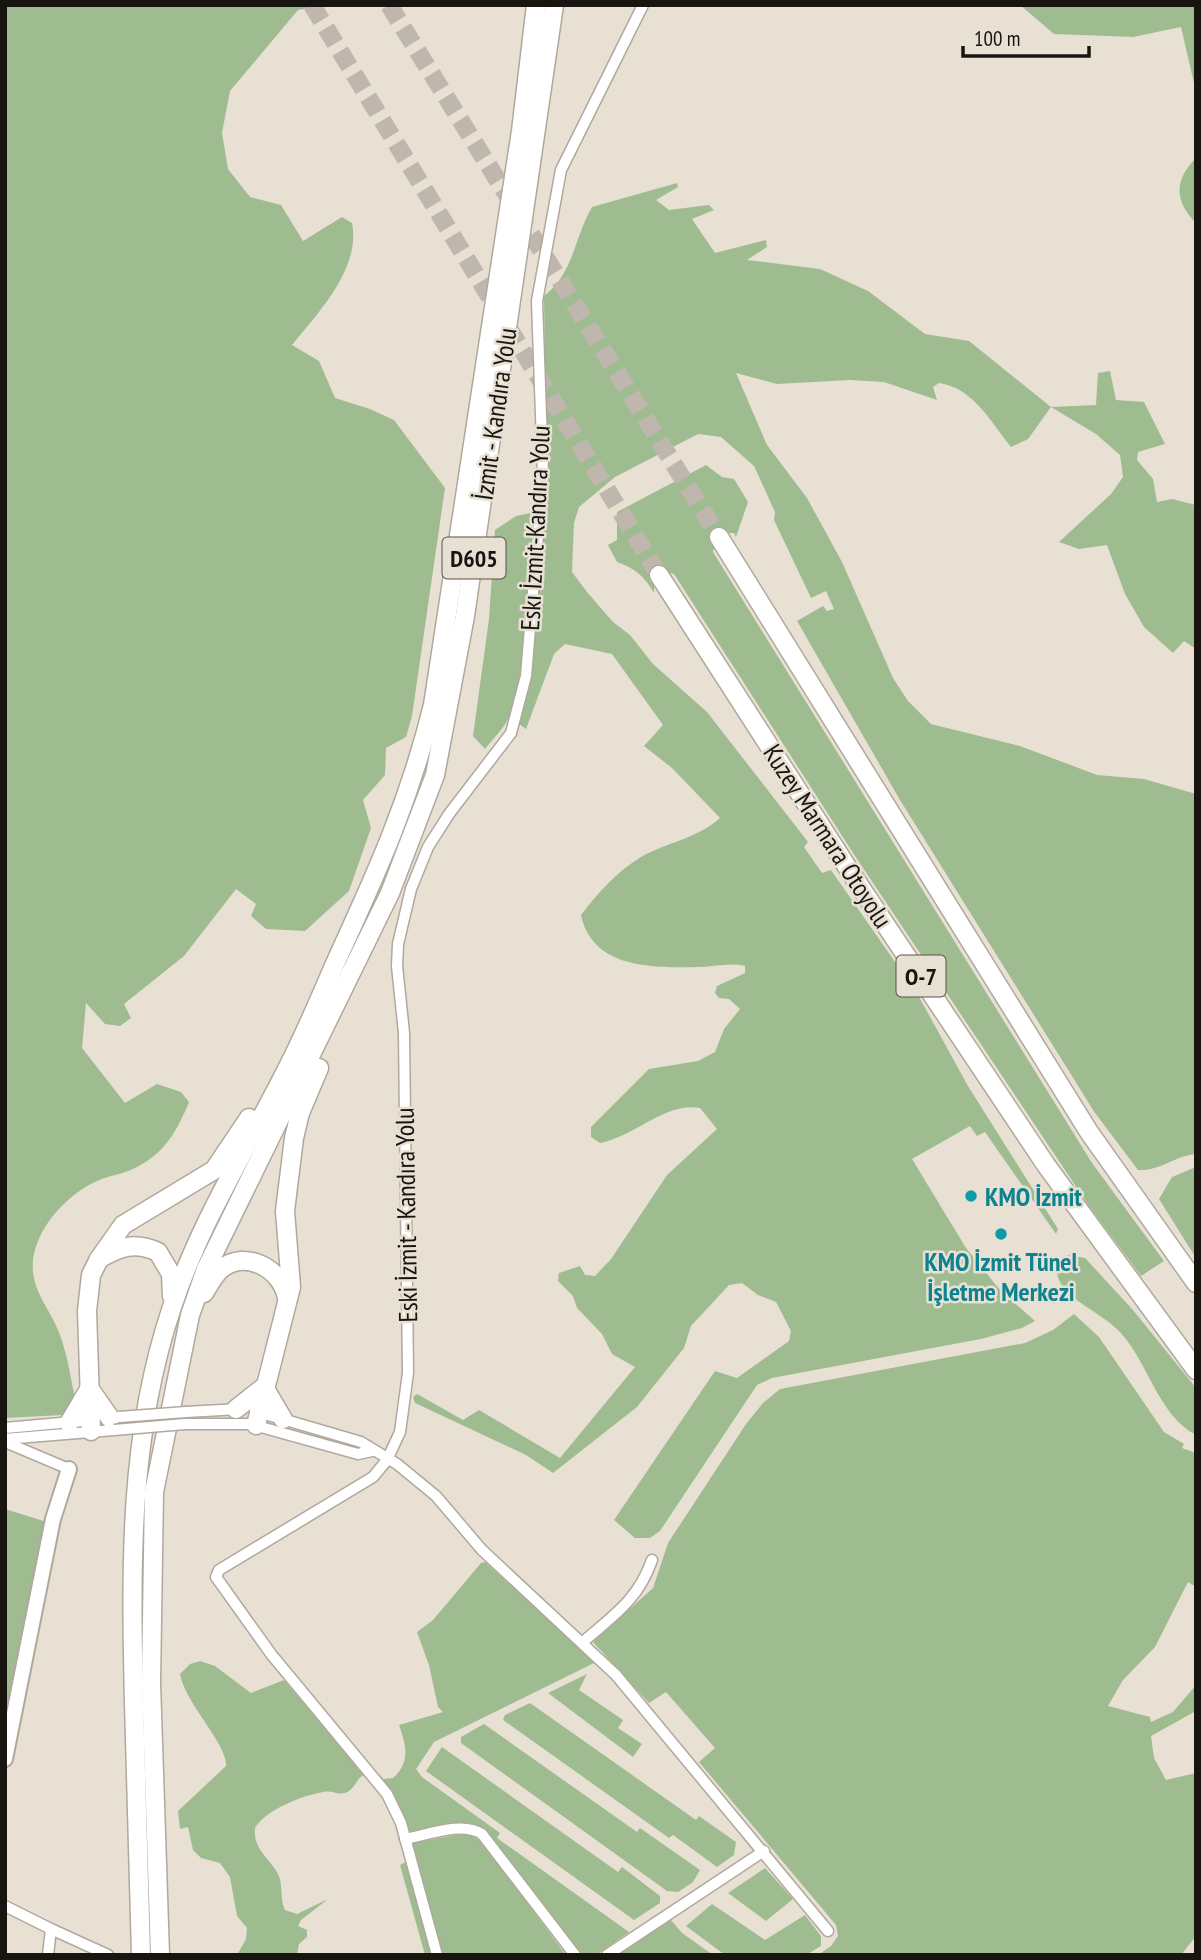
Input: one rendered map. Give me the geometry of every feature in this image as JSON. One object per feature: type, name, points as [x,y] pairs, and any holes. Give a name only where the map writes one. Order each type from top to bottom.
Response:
[{"type":"highway","points":[[141,1955],[132,1619],[133,1502],[143,1420],[172,1307],[214,1207],[290,1063],[397,826],[419,761],[433,705],[521,131],[536,5]]},
{"type":"highway","name":"İzmit - Kandıra Yolu","points":[[334,1011],[390,893],[418,825],[435,775],[447,721],[466,616],[554,5]]},
{"type":"highway","name":"O-7","points":[[719,537],[1089,1132],[1196,1283]]},
{"type":"highway","name":"Kuzey Marmara Otoyolu","points":[[659,575],[851,873],[1046,1165],[1195,1370]]},
{"type":"highway","points":[[258,1419],[291,1287],[285,1211],[293,1138],[300,1112],[322,1060],[334,1011]]},
{"type":"highway","points":[[160,1955],[152,1683],[154,1492],[190,1315],[206,1269],[240,1194],[283,1116],[334,1011]]},
{"type":"highway","points":[[91,1426],[88,1294],[91,1275],[99,1259],[123,1225],[214,1170],[290,1063]]},
{"type":"highway","points":[[99,1259],[123,1247],[135,1245],[158,1252],[171,1274],[172,1307]]},
{"type":"highway","points":[[190,1315],[222,1268],[245,1261],[270,1270],[285,1289],[288,1301]]},
{"type":"highway","points":[[236,1409],[264,1387]]},
{"type":"highway","points":[[264,1387],[283,1419]]},
{"type":"highway","points":[[89,1388],[114,1422]]},
{"type":"highway","points":[[69,1423],[89,1388]]},
{"type":"street","name":"Eskı İzmit-Kandıra Yolu","points":[[397,966],[398,944],[411,890],[428,847],[483,767],[511,733],[526,676],[543,473],[537,301],[561,170],[643,5]]},
{"type":"street","name":"Eski İzmit - Kandıra Yolu","points":[[387,1460],[400,1432],[408,1373],[404,1033],[397,966]]},
{"type":"street","points":[[5,1441],[186,1412],[236,1409],[358,1454],[372,1451]]},
{"type":"street","points":[[114,1422],[186,1424],[283,1419],[361,1442],[387,1460],[436,1496],[482,1550],[616,1675],[828,1931]]},
{"type":"street","points":[[5,1428],[69,1423],[91,1426]]},
{"type":"street","points":[[5,1441],[69,1469],[48,1545],[5,1759]]},
{"type":"street","points":[[387,1460],[373,1477],[219,1570],[216,1577],[271,1654],[387,1794],[405,1839],[437,1955]]},
{"type":"street","points":[[583,1642],[634,1598],[652,1560]]},
{"type":"street","points":[[405,1839],[467,1828],[482,1834],[575,1955]]},
{"type":"street","points":[[607,1955],[764,1851]]},
{"type":"street","points":[[5,1906],[108,1955]]},
{"type":"street","points":[[48,1955],[51,1929]]},
{"type":"green space","points":[[5,5],[328,5],[298,10],[230,91],[222,133],[228,169],[250,197],[281,205],[303,241],[342,217],[352,223],[353,240],[344,273],[325,304],[292,345],[319,361],[335,398],[394,420],[445,488],[412,716],[406,737],[386,748],[385,775],[363,800],[371,828],[349,891],[305,931],[266,929],[251,916],[256,904],[236,889],[184,956],[124,1004],[131,1018],[120,1026],[105,1024],[86,1003],[82,1048],[125,1103],[157,1084],[181,1092],[189,1102],[175,1131],[155,1155],[132,1169],[85,1187],[62,1206],[43,1231],[33,1258],[33,1272],[41,1297],[60,1335],[76,1403],[62,1415],[5,1418]]},
{"type":"green space","points":[[1020,5],[1196,5],[1196,92],[1181,27],[1133,37],[1054,34]]},
{"type":"green space","points":[[1196,158],[1196,223],[1184,207],[1180,190],[1184,174]]},
{"type":"green space","points":[[677,183],[678,187],[656,200],[669,210],[709,205],[714,210],[692,219],[715,253],[766,240],[767,247],[747,260],[820,269],[868,291],[925,334],[969,341],[1051,407],[1028,439],[1011,447],[980,408],[951,386],[939,383],[933,387],[937,400],[884,382],[850,380],[777,384],[736,373],[767,445],[807,498],[842,562],[893,678],[908,701],[931,724],[1020,746],[1097,775],[1144,779],[1196,794],[1196,1154],[1154,1168],[1138,1170],[1095,1113],[900,800],[797,621],[823,606],[827,611],[834,609],[826,591],[811,598],[774,520],[775,512],[754,466],[721,437],[698,434],[615,477],[579,507],[574,523],[572,572],[613,622],[630,635],[653,664],[707,712],[808,842],[804,847],[822,873],[831,870],[918,995],[968,1086],[1058,1229],[1056,1234],[985,1132],[977,1136],[970,1126],[912,1159],[966,1248],[1000,1290],[1035,1321],[1022,1328],[981,1339],[772,1378],[757,1385],[660,1531],[650,1538],[635,1538],[614,1520],[715,1371],[737,1378],[789,1341],[791,1331],[776,1302],[758,1295],[742,1283],[729,1285],[691,1326],[684,1348],[637,1407],[553,1473],[526,1455],[415,1403],[413,1397],[417,1394],[463,1420],[479,1410],[560,1458],[635,1367],[612,1354],[602,1334],[577,1308],[573,1296],[558,1281],[559,1273],[580,1266],[585,1275],[595,1276],[611,1259],[667,1175],[717,1129],[700,1108],[687,1108],[662,1115],[613,1140],[600,1143],[591,1137],[591,1127],[649,1069],[698,1061],[715,1052],[724,1029],[740,1009],[729,999],[719,998],[715,993],[717,986],[745,973],[745,966],[733,964],[661,967],[626,961],[597,946],[587,932],[581,915],[623,869],[651,852],[702,831],[720,818],[672,768],[644,746],[663,725],[612,654],[565,644],[554,654],[526,729],[519,724],[529,685],[547,492],[544,296],[562,277],[568,266],[592,207]]},
{"type":"green space","points":[[1110,371],[1116,400],[1144,402],[1165,444],[1138,452],[1137,460],[1153,479],[1157,502],[1172,499],[1196,505],[1196,649],[1184,641],[1173,653],[1144,627],[1125,594],[1107,545],[1079,549],[1059,542],[1111,494],[1123,477],[1120,455],[1096,434],[1051,407],[1096,405],[1098,373]]},
{"type":"green space","points":[[706,465],[722,477],[734,479],[748,502],[736,537],[734,533],[726,533],[715,543],[713,552],[1092,1163],[1164,1261],[1141,1276],[1089,1206],[857,859],[674,574],[667,572],[654,582],[654,593],[639,574],[617,562],[608,545],[617,540],[617,512]]},
{"type":"green space","points":[[535,512],[527,621],[519,681],[506,723],[485,749],[473,736],[489,619],[495,530],[516,516]]},
{"type":"green space","points":[[1196,1167],[1196,1258],[1159,1199],[1172,1177]]},
{"type":"green space","points":[[1068,1255],[1085,1258],[1133,1310],[1196,1388],[1196,1435],[1172,1415],[1130,1344],[1120,1332],[1071,1295],[1060,1282],[1057,1270],[1059,1263]]},
{"type":"green space","points":[[1074,1314],[1099,1337],[1164,1432],[1184,1444],[1182,1448],[1196,1453],[1196,1587],[1188,1582],[1155,1647],[1123,1680],[1108,1706],[1150,1717],[1151,1722],[1173,1712],[1196,1685],[1196,1711],[1151,1736],[1154,1758],[1166,1780],[1196,1773],[1196,1936],[1181,1955],[818,1955],[831,1946],[838,1936],[836,1925],[699,1762],[715,1748],[666,1692],[649,1703],[593,1642],[653,1588],[668,1543],[746,1424],[763,1403],[780,1389],[1025,1343],[1053,1330]]},
{"type":"green space","points":[[5,1509],[47,1522],[5,1737]]},
{"type":"green space","points":[[485,1562],[596,1662],[434,1742],[416,1769],[422,1777],[500,1833],[497,1838],[629,1932],[599,1953],[580,1953],[484,1828],[468,1823],[407,1833],[368,1766],[384,1779],[393,1778],[405,1759],[405,1746],[399,1725],[443,1712],[438,1707],[429,1665],[417,1632],[433,1620],[481,1563]]},
{"type":"green space","points":[[200,1661],[215,1666],[251,1693],[284,1680],[364,1775],[345,1793],[315,1794],[276,1809],[255,1828],[258,1846],[279,1876],[285,1910],[297,1914],[328,1899],[301,1920],[298,1926],[307,1930],[307,1937],[299,1944],[297,1955],[237,1955],[246,1939],[247,1928],[237,1916],[230,1877],[220,1863],[201,1858],[193,1850],[188,1827],[180,1829],[178,1811],[226,1766],[220,1747],[190,1698],[180,1674],[190,1664]]},
{"type":"green space","points":[[587,1674],[579,1690],[623,1720],[618,1728],[642,1744],[633,1757],[548,1693]]},
{"type":"green space","points":[[530,1703],[696,1820],[699,1816],[736,1842],[734,1855],[717,1867],[673,1835],[669,1838],[503,1720],[505,1715]]},
{"type":"green space","points":[[484,1724],[637,1832],[640,1828],[700,1870],[693,1882],[678,1892],[667,1891],[461,1743],[461,1737]]},
{"type":"green space","points":[[442,1747],[618,1872],[622,1867],[660,1896],[660,1903],[634,1920],[426,1771]]},
{"type":"green space","points":[[467,1833],[482,1842],[566,1955],[443,1955],[412,1843]]},
{"type":"green space","points":[[406,1862],[432,1955],[425,1955],[400,1865]]},
{"type":"green space","points":[[765,1868],[793,1899],[766,1921],[728,1893]]},
{"type":"green space","points":[[712,1904],[765,1940],[805,1915],[821,1936],[821,1946],[806,1955],[725,1955],[686,1926]]},
{"type":"green space","points":[[671,1920],[682,1933],[713,1955],[617,1955]]},
{"type":"tunnel","points":[[312,5],[659,575]]},
{"type":"tunnel","points":[[389,5],[719,537]]},
{"type":"place","name":"KMO İzmit","points":[[971,1196]]},
{"type":"place","name":"KMO İzmit Tünel İşletme Merkezi","points":[[1001,1234]]}]
